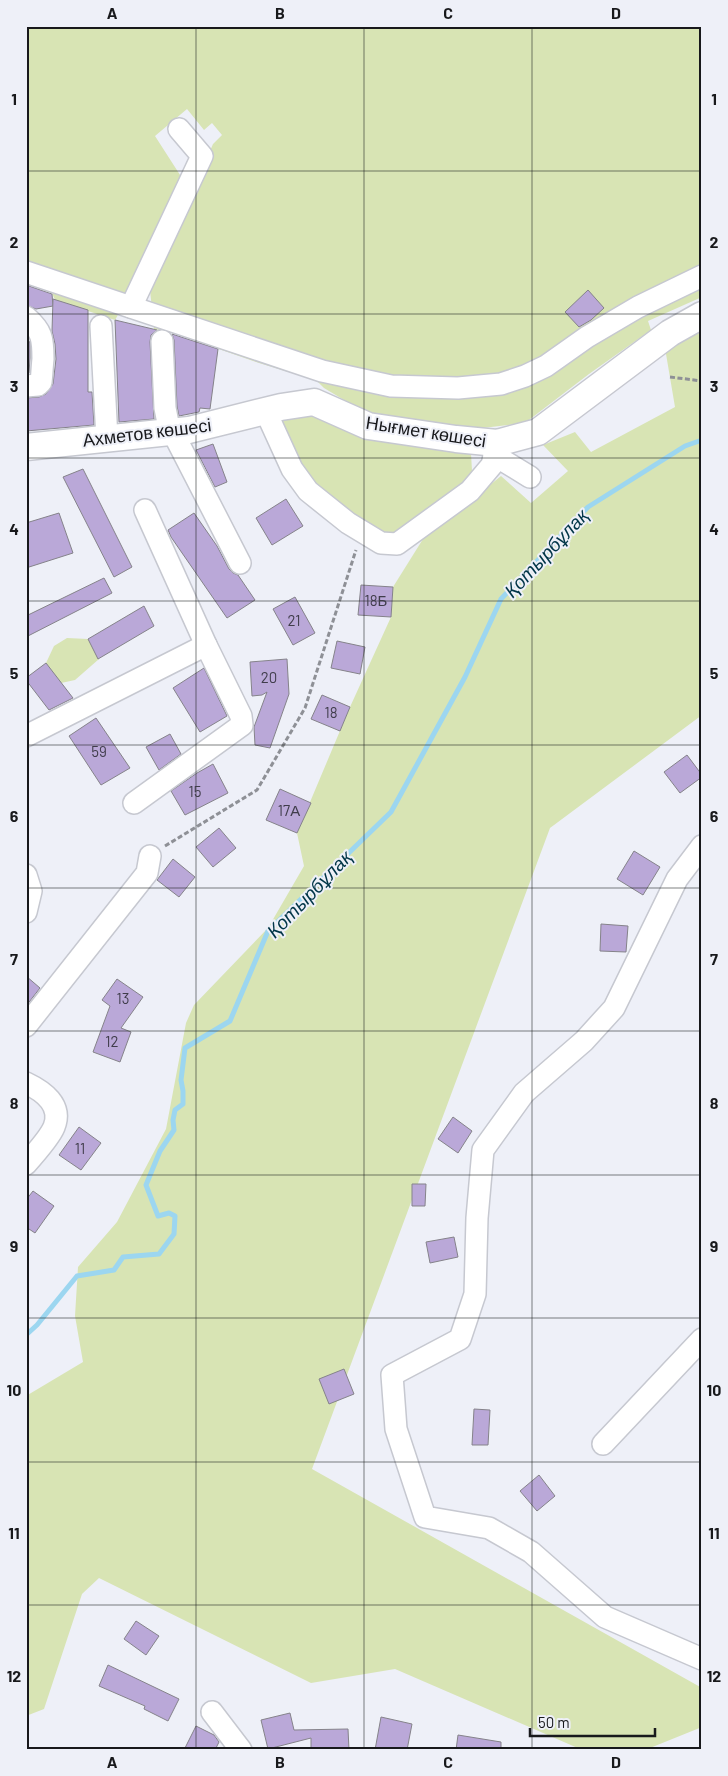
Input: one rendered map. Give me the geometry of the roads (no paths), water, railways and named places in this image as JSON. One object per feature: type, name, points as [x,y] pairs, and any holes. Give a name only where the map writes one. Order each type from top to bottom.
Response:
[{"type":"main road","name":"Нығмет көшесі","points":[[314,402],[368,426],[456,439],[495,449],[538,432],[670,333],[702,315]]},
{"type":"main road","points":[[266,412],[296,404],[314,402]]},
{"type":"main road","name":"Ахметов көшесі","points":[[26,447],[173,432],[266,412]]},
{"type":"street","points":[[131,307],[202,156],[179,129]]},
{"type":"street","points":[[26,272],[332,373],[391,386],[458,388],[501,384],[525,376],[546,366],[587,337],[638,307],[702,276]]},
{"type":"street","points":[[101,326],[107,439]]},
{"type":"street","points":[[26,386],[38,385],[41,382],[43,340],[31,327]]},
{"type":"street","points":[[162,341],[165,408],[168,423],[240,563]]},
{"type":"street","points":[[314,402],[332,373]]},
{"type":"street","points":[[266,412],[292,469],[308,491],[348,523],[381,543],[397,544],[470,492],[492,465],[495,449],[530,476]]},
{"type":"street","points":[[134,803],[242,725],[241,716],[206,645],[145,510]]},
{"type":"street","points":[[26,736],[206,645]]},
{"type":"street","points":[[702,846],[677,879],[614,1008],[584,1041],[524,1093],[483,1150],[477,1218],[475,1294],[460,1339],[392,1375],[396,1429],[425,1516],[489,1528],[531,1552],[605,1618],[702,1659]]},
{"type":"street","points":[[26,1026],[147,873],[150,856]]},
{"type":"street","points":[[26,875],[31,891],[26,912]]},
{"type":"street","points":[[26,1083],[42,1090],[53,1102],[56,1117],[54,1128],[26,1164]]},
{"type":"street","points":[[603,1444],[702,1339]]},
{"type":"street","points":[[212,1712],[241,1750]]},
{"type":"waterway","name":"Қотырбұлақ","points":[[26,1335],[37,1325],[77,1276],[114,1270],[123,1257],[159,1254],[174,1234],[175,1216],[169,1213],[158,1216],[146,1185],[160,1151],[174,1130],[175,1110],[183,1104],[181,1080],[185,1048],[230,1021],[268,931],[391,812],[465,677],[501,599],[588,507],[685,446],[702,440]]}]
